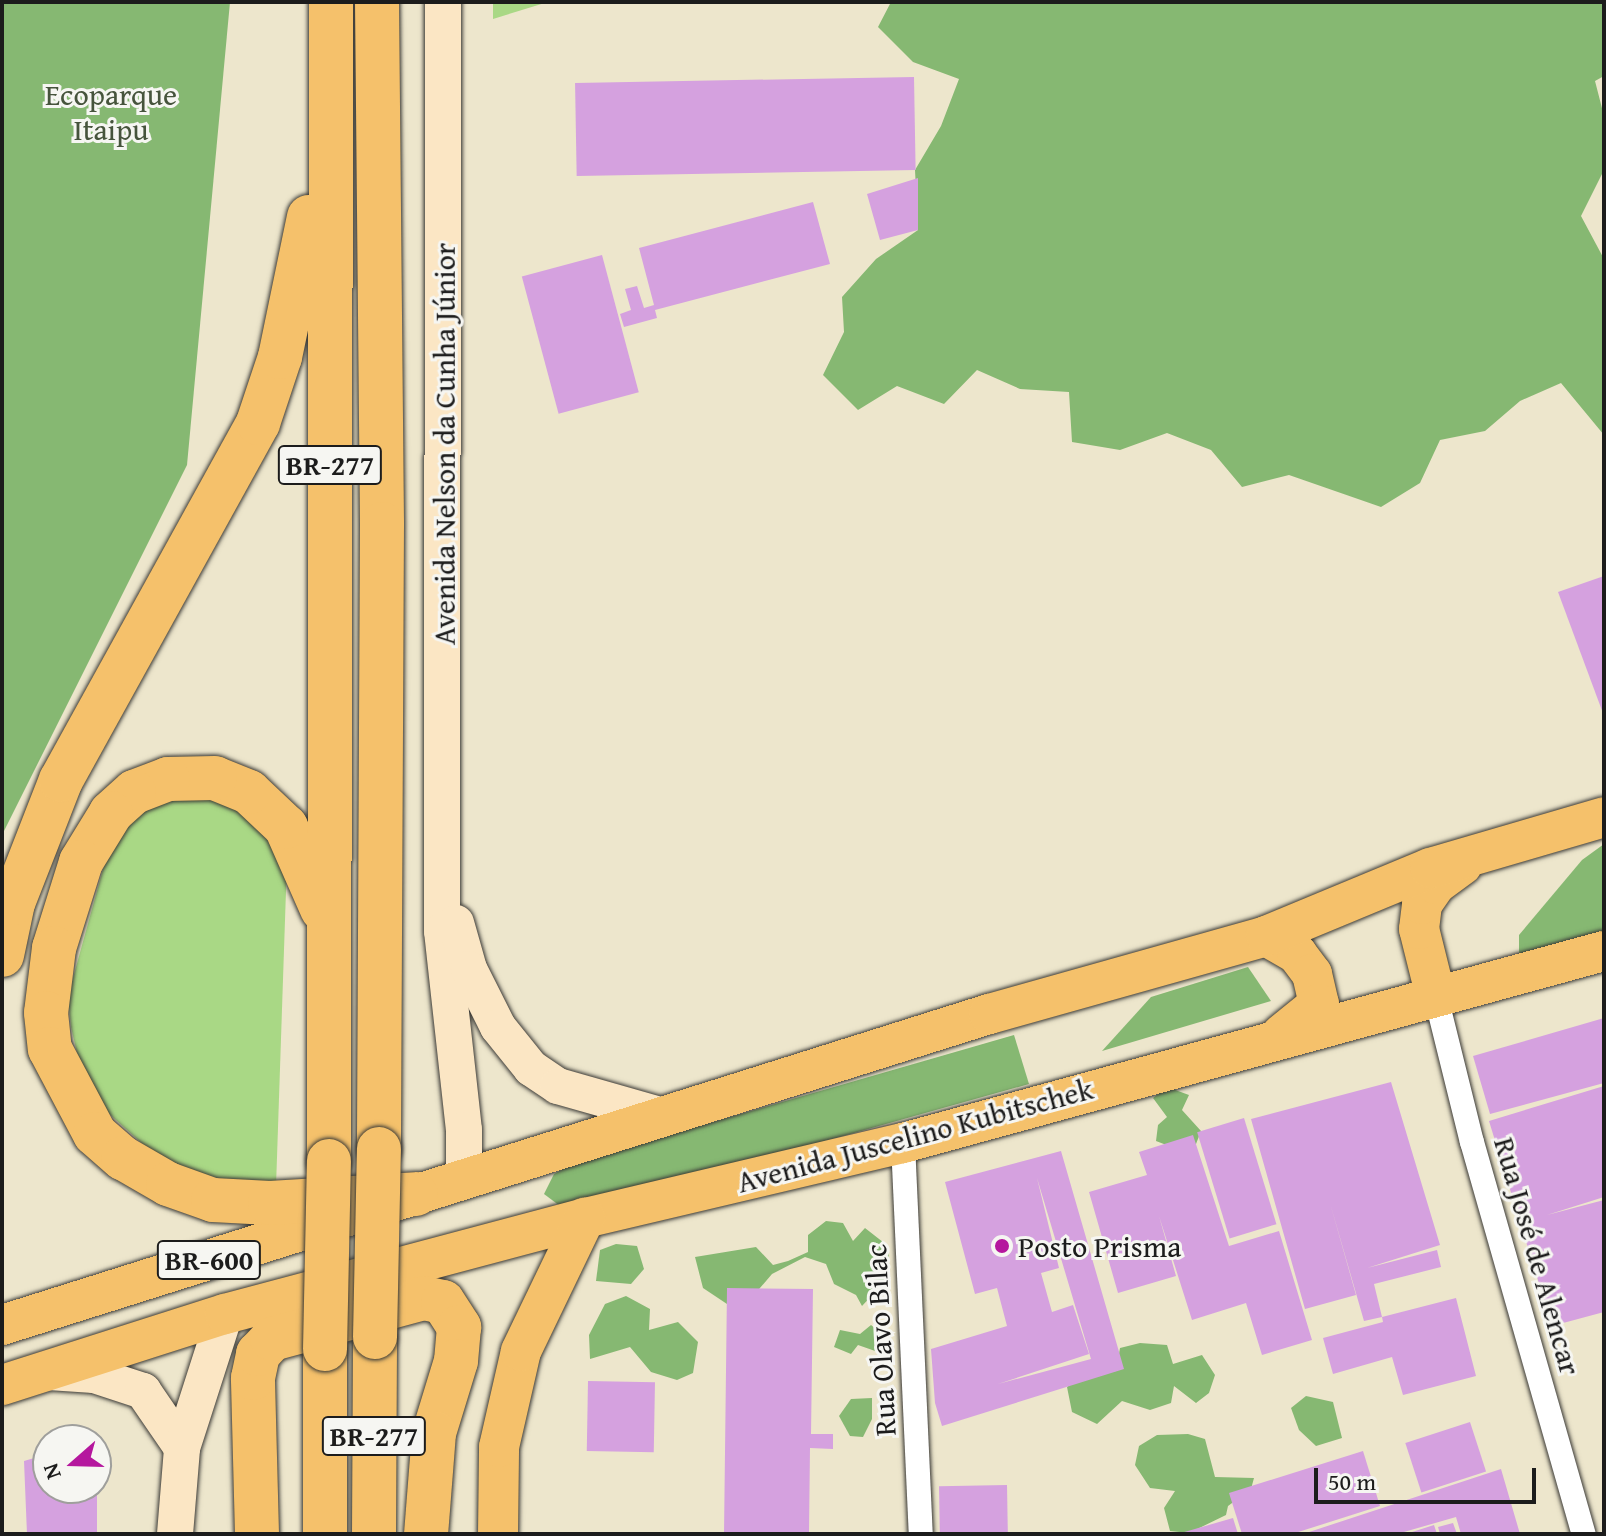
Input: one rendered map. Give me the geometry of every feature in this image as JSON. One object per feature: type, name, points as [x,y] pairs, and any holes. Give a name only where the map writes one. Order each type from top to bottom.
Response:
[{"type":"highway","name":"BR-277","points":[[374,1534],[382,524],[377,2]]},
{"type":"highway","name":"BR-277","points":[[325,1534],[330,927],[331,5]]},
{"type":"highway","points":[[2,955],[13,903],[61,780],[258,423],[305,253],[331,5]]},
{"type":"highway","points":[[330,927],[286,827],[249,792],[215,778],[168,779],[134,792],[111,813],[81,862],[54,948],[46,1013],[50,1049],[95,1134],[123,1158],[168,1184],[213,1200],[255,1202],[416,1194]]},
{"type":"highway","points":[[256,1533],[253,1378],[258,1354],[272,1339],[424,1298],[443,1302],[459,1327],[456,1361],[434,1433],[426,1533]]},
{"type":"main road","points":[[416,1194],[989,1014],[1266,936],[1430,868],[1604,817]]},
{"type":"main road","points":[[1435,993],[1419,929],[1422,904],[1436,884],[1478,854]]},
{"type":"main road","points":[[1266,936],[1297,954],[1312,974],[1319,1004],[1275,1040]]},
{"type":"main road","name":"Avenida Juscelino Kubitschek","points":[[225,1314],[585,1218],[903,1143],[1435,993],[1604,951]]},
{"type":"main road","name":"BR-600","points":[[2,1325],[416,1194]]},
{"type":"main road","points":[[498,1534],[499,1447],[521,1351],[585,1218]]},
{"type":"main road","name":"BR-600","points":[[2,1385],[225,1314]]},
{"type":"street","name":"Avenida Nelson da Cunha Júnior","points":[[443,2],[445,982],[458,1064],[464,1179]]},
{"type":"street","name":"Avenida Nelson da Cunha Júnior","points":[[445,887],[469,969],[498,1027],[531,1068],[558,1086],[663,1116]]},
{"type":"street","name":"Rua José de Alencar","points":[[1435,993],[1584,1534]]},
{"type":"street","name":"Rua Olavo Bilac","points":[[903,1143],[921,1534]]},
{"type":"street","points":[[175,1534],[182,1448],[225,1314]]},
{"type":"street","points":[[42,1372],[94,1375],[143,1391],[161,1409],[182,1448]]},
{"type":"green space","name":"Ecoparque Itaipu","points":[[2,2],[230,2],[187,465],[2,835]]},
{"type":"green space","points":[[493,2],[548,2],[493,19]]},
{"type":"green space","points":[[891,2],[1604,2],[1604,76],[1595,81],[1604,116],[1603,172],[1581,216],[1604,259],[1604,435],[1561,383],[1520,401],[1485,431],[1440,440],[1420,483],[1381,507],[1289,475],[1242,487],[1211,450],[1167,433],[1120,450],[1072,442],[1069,392],[1020,389],[977,370],[944,404],[897,386],[858,410],[823,375],[844,332],[842,297],[876,259],[918,230],[915,170],[941,126],[959,79],[913,62],[878,27]]},
{"type":"green space","points":[[185,794],[239,804],[287,861],[276,1187],[243,1191],[166,1165],[106,1111],[78,1057],[71,1027],[68,996],[105,862],[136,815]]},
{"type":"green space","points":[[1604,844],[1604,940],[1519,960],[1519,935],[1582,860]]},
{"type":"green space","points":[[1248,967],[1271,1001],[1102,1051],[1151,997]]},
{"type":"green space","points":[[1014,1035],[1029,1084],[597,1205],[564,1209],[544,1194],[554,1174],[578,1161]]},
{"type":"green space","points":[[1167,1087],[1189,1095],[1182,1110],[1201,1131],[1196,1144],[1182,1151],[1156,1141],[1158,1125],[1167,1117],[1153,1098]]},
{"type":"green space","points":[[826,1221],[843,1223],[853,1241],[865,1228],[888,1246],[890,1276],[862,1306],[856,1295],[834,1284],[826,1264],[805,1257],[772,1274],[754,1295],[727,1304],[703,1288],[695,1257],[756,1247],[773,1265],[788,1261],[808,1252],[808,1235]]},
{"type":"green space","points":[[616,1244],[637,1246],[644,1269],[631,1284],[596,1281],[600,1250]]},
{"type":"green space","points":[[626,1296],[650,1309],[649,1330],[678,1322],[698,1342],[693,1373],[677,1380],[651,1372],[630,1347],[590,1359],[589,1335],[605,1304]]},
{"type":"green space","points":[[871,1325],[883,1335],[886,1346],[878,1352],[858,1345],[851,1354],[834,1347],[840,1330],[860,1334]]},
{"type":"green space","points":[[1140,1343],[1167,1345],[1173,1364],[1202,1355],[1215,1375],[1209,1393],[1196,1403],[1174,1386],[1171,1403],[1150,1410],[1122,1401],[1097,1424],[1072,1412],[1067,1387],[1082,1375],[1116,1371],[1120,1348]]},
{"type":"green space","points":[[1306,1396],[1333,1402],[1342,1438],[1316,1446],[1299,1430],[1291,1408]]},
{"type":"green space","points":[[872,1398],[872,1419],[863,1437],[850,1436],[839,1416],[851,1399]]},
{"type":"green space","points":[[1188,1434],[1205,1439],[1215,1477],[1254,1478],[1251,1489],[1228,1506],[1226,1515],[1189,1533],[1170,1531],[1164,1508],[1175,1491],[1150,1488],[1135,1465],[1139,1446],[1157,1435]]},
{"type":"building","points":[[914,77],[916,170],[577,176],[575,83]]},
{"type":"building","points":[[918,178],[918,230],[880,240],[867,194]]},
{"type":"building","points":[[813,202],[830,264],[655,310],[657,318],[624,327],[620,314],[631,310],[625,289],[637,286],[644,308],[654,305],[639,248]]},
{"type":"building","points":[[602,255],[639,392],[559,414],[522,276]]},
{"type":"building","points":[[1604,576],[1604,716],[1558,592]]},
{"type":"building","points":[[1604,1018],[1604,1083],[1490,1114],[1473,1056]]},
{"type":"building","points":[[1391,1082],[1440,1245],[1367,1268],[1437,1250],[1441,1267],[1374,1284],[1382,1317],[1364,1321],[1330,1203],[1356,1295],[1305,1309],[1251,1119]]},
{"type":"building","points":[[1604,1086],[1604,1197],[1547,1215],[1604,1200],[1604,1312],[1552,1326],[1489,1121]]},
{"type":"building","points":[[1244,1118],[1276,1224],[1230,1238],[1197,1132]]},
{"type":"building","points":[[1193,1135],[1229,1246],[1279,1231],[1312,1340],[1262,1355],[1246,1303],[1192,1320],[1159,1216],[1176,1276],[1118,1293],[1089,1192],[1147,1175],[1139,1152]]},
{"type":"building","points":[[1061,1151],[1124,1369],[942,1426],[935,1403],[931,1349],[1007,1326],[997,1288],[975,1294],[945,1182]],"holes":[[[1037,1178],[1091,1359],[998,1384],[1089,1354],[1073,1305],[1052,1312],[1041,1273],[1059,1268]]]},
{"type":"building","points":[[727,1288],[813,1289],[811,1434],[833,1434],[833,1449],[810,1448],[809,1534],[724,1534]]},
{"type":"building","points":[[1456,1298],[1476,1376],[1403,1395],[1392,1357],[1333,1374],[1323,1338],[1383,1322],[1382,1317]]},
{"type":"building","points":[[588,1381],[655,1382],[654,1452],[587,1451]]},
{"type":"building","points":[[1470,1422],[1486,1471],[1421,1492],[1405,1443]]},
{"type":"building","points":[[1363,1451],[1380,1506],[1292,1534],[1242,1534],[1229,1493]]},
{"type":"building","points":[[32,1459],[32,1504],[97,1504],[97,1534],[27,1534],[24,1461]]},
{"type":"building","points":[[1501,1469],[1520,1534],[1461,1534],[1456,1517],[1397,1534],[1303,1534]]},
{"type":"building","points":[[1007,1485],[1008,1534],[940,1534],[939,1486]]},
{"type":"building","points":[[1233,1518],[1238,1534],[1181,1534],[1181,1533]]},
{"type":"building","points":[[1453,1523],[1457,1534],[1440,1534],[1438,1527]]},
{"type":"building","points":[[1434,1525],[1437,1534],[1409,1534],[1409,1533]]},
{"type":"place","name":"Posto Prisma","points":[[1002,1246]]}]
